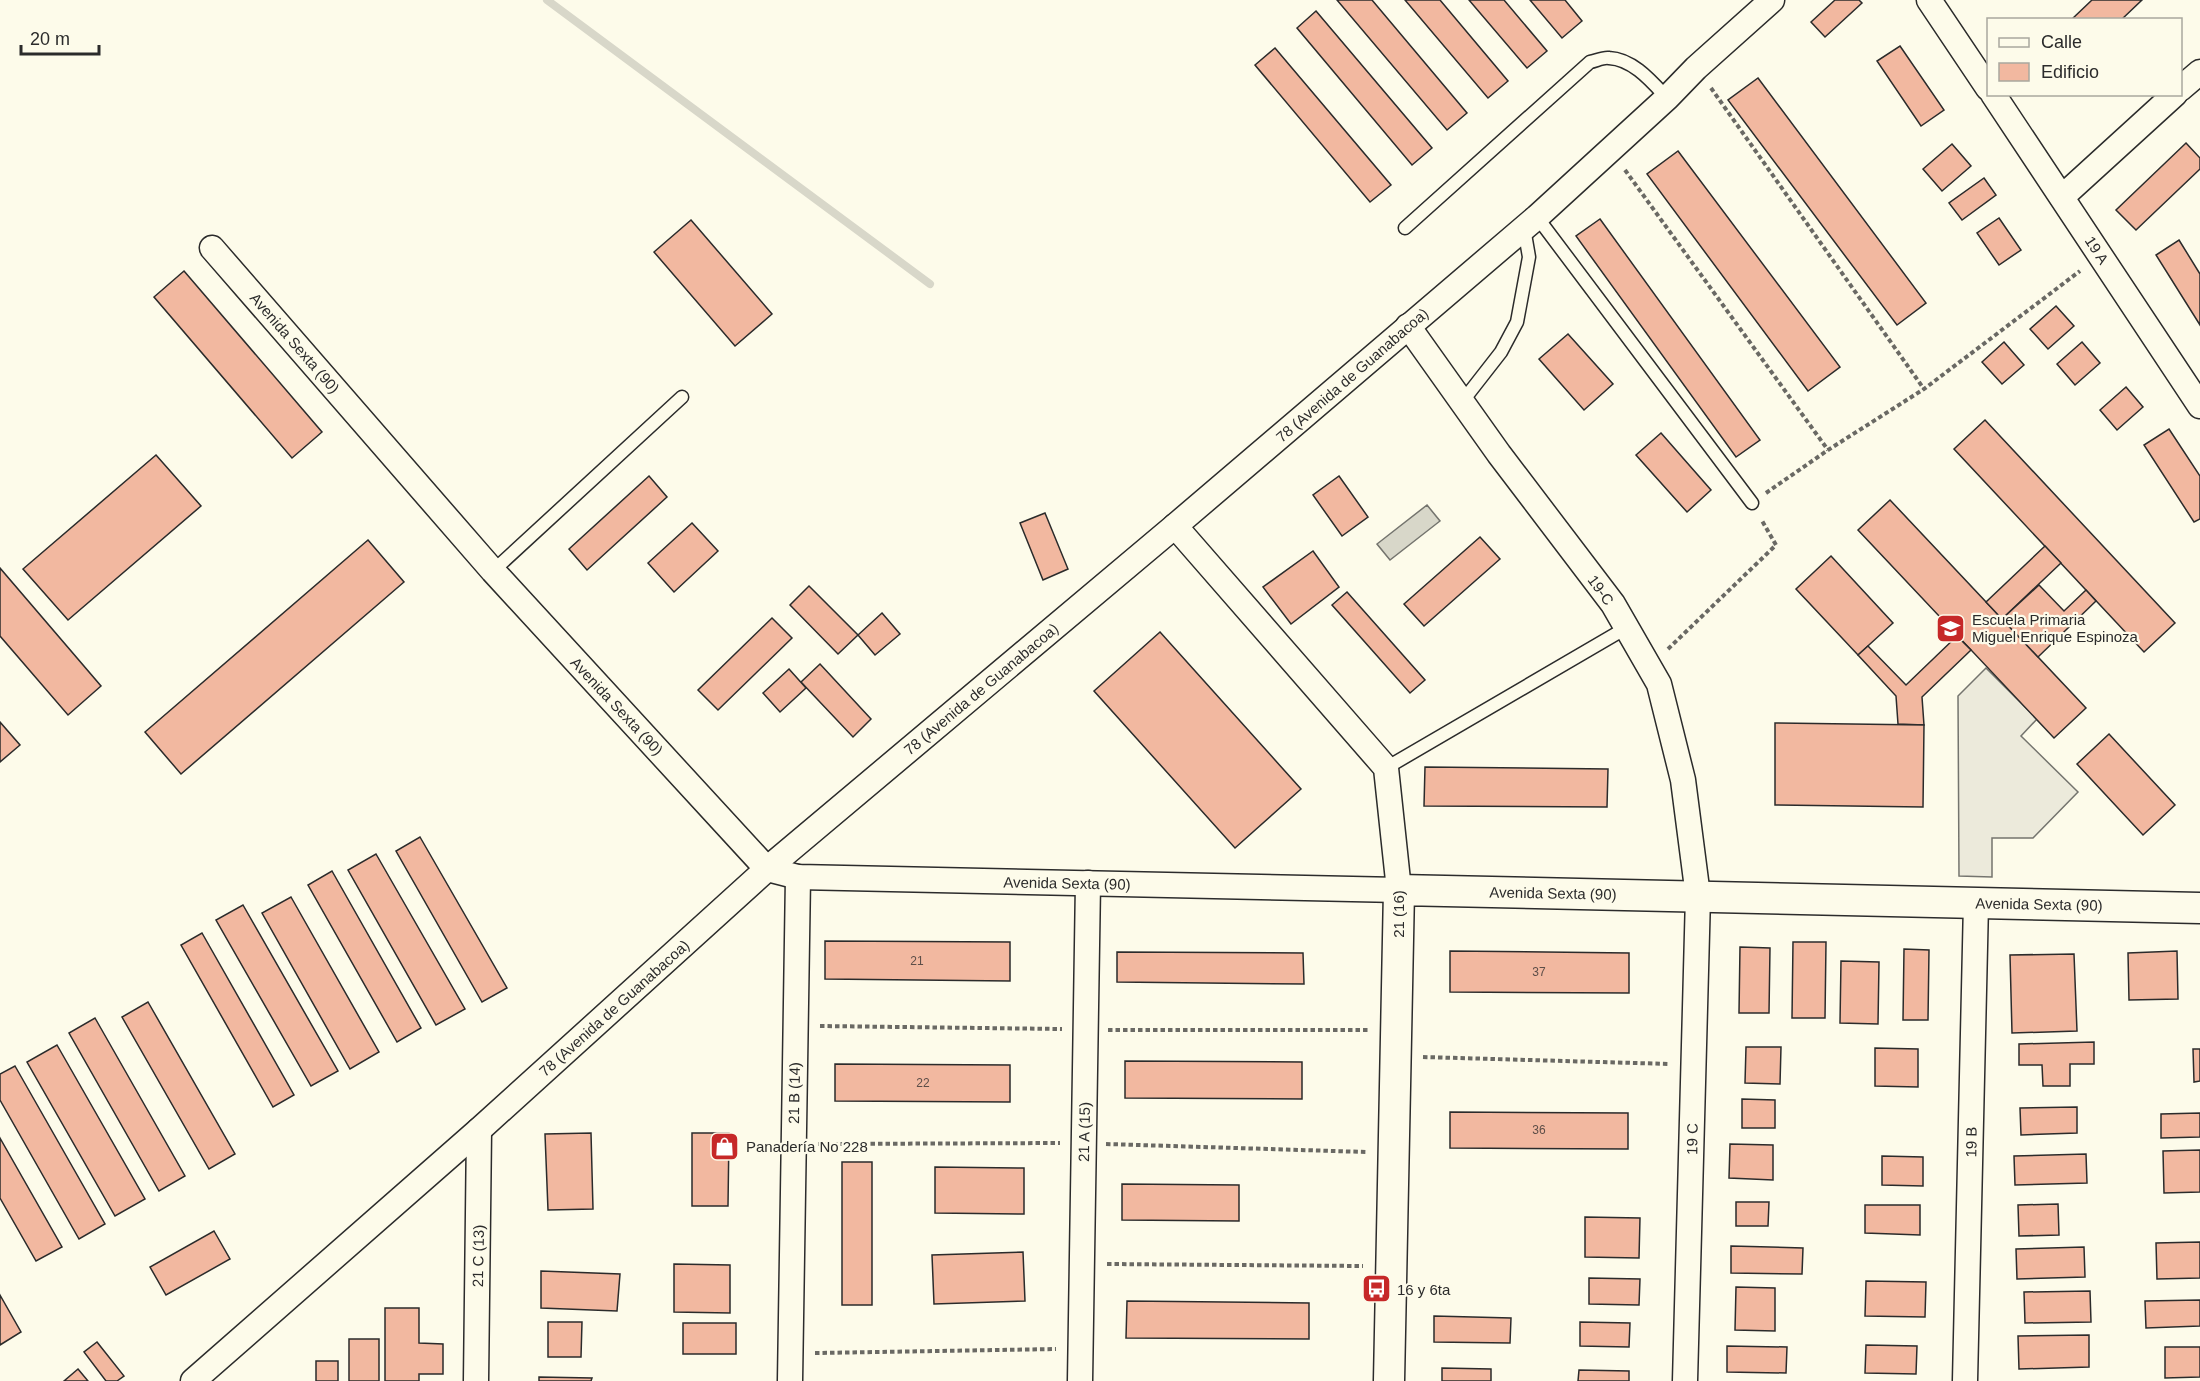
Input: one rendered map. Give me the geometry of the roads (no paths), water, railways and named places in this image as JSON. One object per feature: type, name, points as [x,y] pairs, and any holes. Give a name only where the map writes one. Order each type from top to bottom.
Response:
[{"type":"street","name":"78 (Avenida de Guanabacoa)","points":[[193,1381],[479,1130],[767,869],[1531,223],[1772,0]]},
{"type":"street","points":[[1929,0],[1987,85]]},
{"type":"street","points":[[2182,88],[2200,72]]},
{"type":"street","name":"19 A","points":[[1994,96],[2200,406]]},
{"type":"street","points":[[2062,197],[2173,96]]},
{"type":"street","name":"Avenida Sexta (90)","points":[[212,248],[493,572],[767,869],[798,877],[2200,908]]},
{"type":"street","name":"19-C","points":[[1408,326],[1612,604],[1659,684],[1683,780],[1698,897]]},
{"type":"street","points":[[1175,526],[1386,768]]},
{"type":"street","name":"21 (16)","points":[[1386,768],[1399,890],[1389,1381]]},
{"type":"street","name":"21 B (14)","points":[[790,1381],[798,877]]},
{"type":"street","name":"21 A (15)","points":[[1080,1381],[1088,883]]},
{"type":"street","name":"19 C","points":[[1685,1381],[1698,897]]},
{"type":"street","name":"19 B","points":[[1965,1381],[1976,903]]},
{"type":"street","name":"21 C (13)","points":[[476,1381],[479,1130]]},
{"type":"lane","points":[[1405,228],[1590,62],[1609,58],[1624,62],[1646,75],[1667,98]]},
{"type":"lane","points":[[1462,402],[1501,352],[1517,322],[1529,257],[1531,223]]},
{"type":"lane","points":[[1531,223],[1752,503]]},
{"type":"lane","points":[[493,572],[682,397]]},
{"type":"lane","points":[[1386,768],[1626,628]]},
{"type":"waterway","points":[[547,0],[930,284]]},
{"type":"place","name":"Escuela Primaria Miguel Enrique Espinoza","points":[[1951,628]]},
{"type":"place","name":"Panadería No 228","points":[[725,1146]]},
{"type":"place","name":"16 y 6ta","points":[[1376,1289]]}]
